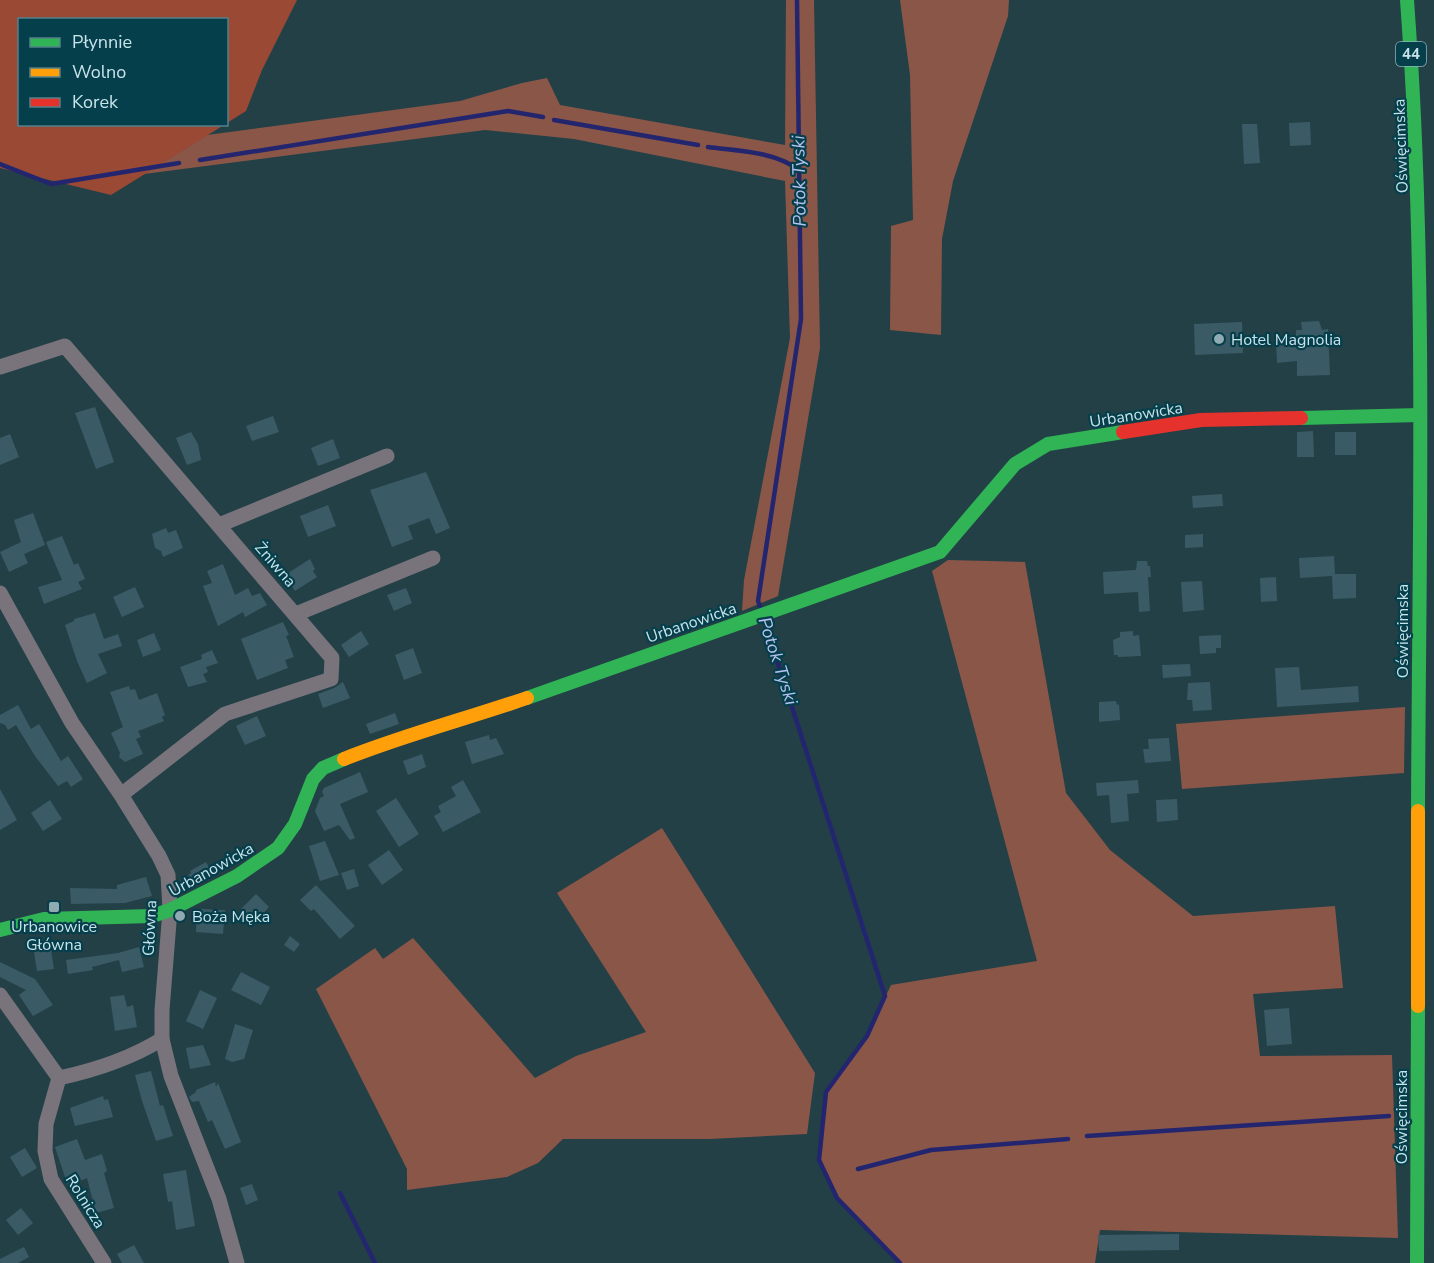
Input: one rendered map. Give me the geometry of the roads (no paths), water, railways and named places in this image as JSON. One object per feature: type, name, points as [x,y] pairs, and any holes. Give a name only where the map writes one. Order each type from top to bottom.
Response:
[{"type":"main road","name":"Oświęcimska","points":[[1407,0],[1422,107],[1417,1263]]},
{"type":"main road","name":"Urbanowicka","points":[[0,930],[44,919],[152,916],[170,910],[237,876],[278,848],[288,837],[295,824],[313,779],[323,768],[384,743],[484,713],[940,552],[1016,464],[1048,444],[1201,420],[1420,415]]},
{"type":"street","name":"Żniwna","points":[[0,367],[65,346],[332,658],[331,679],[225,714],[121,795]]},
{"type":"street","points":[[219,525],[387,456]]},
{"type":"street","points":[[296,614],[433,558]]},
{"type":"street","name":"Główna","points":[[0,593],[72,723],[121,795],[168,875],[170,910],[162,1039],[171,1076],[219,1199],[237,1263]]},
{"type":"street","points":[[0,995],[59,1078],[113,1064],[136,1055],[162,1039]]},
{"type":"street","name":"Rolnicza","points":[[59,1078],[46,1124],[45,1151],[51,1179],[104,1263]]},
{"type":"street","points":[[1417,1189],[1434,1189]]},
{"type":"waterway","name":"Potok Tyski","points":[[761,609],[758,601],[801,319],[797,0]]},
{"type":"waterway","points":[[200,160],[508,111],[543,117]]},
{"type":"waterway","points":[[554,120],[698,145]]},
{"type":"waterway","points":[[708,147],[767,155],[799,170]]},
{"type":"waterway","points":[[0,164],[51,184],[179,163]]},
{"type":"waterway","name":"Potok Tyski","points":[[764,620],[885,996],[867,1036],[826,1092],[819,1160],[837,1198],[900,1263]]},
{"type":"waterway","points":[[1087,1136],[1389,1116]]},
{"type":"waterway","points":[[858,1169],[931,1150],[1068,1139]]},
{"type":"waterway","points":[[340,1193],[375,1263]]},
{"type":"place","name":"Hotel Magnolia","points":[[1219,339]]},
{"type":"place","name":"Urbanowice Główna","points":[[54,907]]},
{"type":"place","name":"Boża Męka","points":[[180,916]]}]
